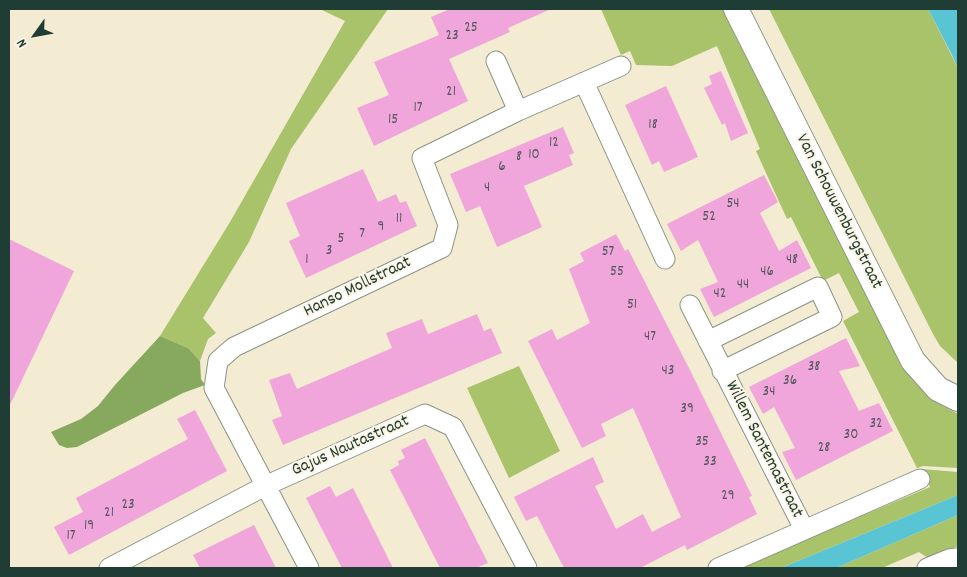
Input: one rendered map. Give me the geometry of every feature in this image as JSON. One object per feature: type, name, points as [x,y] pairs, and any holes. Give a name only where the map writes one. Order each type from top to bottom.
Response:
[{"type":"street","name":"Van Schouwenburgstraat","points":[[736,9],[913,361],[938,389],[958,399]]},
{"type":"street","points":[[496,61],[518,110]]},
{"type":"street","name":"Hanso Mollstraat","points":[[265,486],[214,388],[218,361],[234,347],[442,248],[448,225],[422,158],[518,110],[621,66]]},
{"type":"street","points":[[584,82],[665,259]]},
{"type":"street","name":"Willem Santemastraat","points":[[708,341],[818,287],[832,317],[722,371]]},
{"type":"street","name":"Willem Santemastraat","points":[[690,304],[722,371],[804,529]]},
{"type":"street","name":"Gajus Nautastraat","points":[[109,568],[265,486],[425,414],[453,427],[527,568]]},
{"type":"street","name":"Willem Santemastraat","points":[[718,568],[920,478]]},
{"type":"street","points":[[265,486],[309,568]]},
{"type":"street","points":[[927,568],[949,559],[956,558],[958,561]]},
{"type":"green space","points":[[320,9],[388,9],[291,149],[249,242],[203,318],[216,333],[208,339],[200,361],[188,348],[160,336],[230,222],[345,21]]},
{"type":"green space","points":[[601,9],[724,9],[911,378],[930,399],[958,414],[958,468],[923,466],[917,468],[843,321],[859,312],[839,273],[823,281],[791,217],[787,219],[756,151],[760,149],[717,46],[672,66],[636,65],[630,51],[621,55]]},
{"type":"green space","points":[[769,9],[928,9],[958,68],[958,363],[940,346],[933,334]]},
{"type":"green space","points":[[160,336],[188,348],[200,361],[201,379],[205,385],[183,393],[77,447],[67,448],[59,445],[51,432],[81,419],[98,406]]},
{"type":"green space","points":[[519,366],[560,451],[509,478],[467,388]]},
{"type":"green space","points":[[922,469],[958,472],[958,495],[781,568],[739,568],[930,487]]},
{"type":"green space","points":[[958,515],[958,546],[928,558],[919,552],[882,568],[836,568]]},
{"type":"water","points":[[928,9],[958,9],[958,68],[952,55]]},
{"type":"water","points":[[958,495],[958,515],[836,568],[781,568]]},
{"type":"building","points":[[450,9],[551,9],[508,28],[510,32],[449,59],[468,101],[374,146],[357,108],[389,95],[374,62],[439,35],[431,17]]},
{"type":"building","points":[[721,71],[748,133],[731,141],[725,123],[722,125],[704,88],[712,84],[709,76]]},
{"type":"building","points":[[666,86],[698,157],[664,172],[659,161],[652,165],[625,105]]},
{"type":"building","points":[[563,127],[574,153],[569,155],[573,165],[524,186],[542,227],[497,247],[480,206],[466,212],[450,174]]},
{"type":"building","points":[[363,169],[378,202],[396,194],[400,203],[406,201],[417,226],[306,278],[289,241],[300,236],[286,203]]},
{"type":"building","points":[[764,175],[778,202],[760,213],[779,251],[797,240],[811,268],[714,317],[700,289],[718,282],[698,240],[681,251],[667,224]]},
{"type":"building","points":[[616,234],[625,251],[628,249],[690,370],[752,496],[749,497],[757,514],[687,550],[685,545],[640,568],[564,568],[537,516],[526,521],[514,497],[593,457],[604,482],[595,486],[616,529],[643,514],[652,532],[681,517],[633,408],[601,424],[606,436],[582,448],[528,341],[552,329],[557,340],[590,323],[569,269],[584,261],[580,253]]},
{"type":"building","points":[[9,239],[74,271],[9,407]]},
{"type":"building","points":[[477,314],[484,331],[491,328],[502,353],[283,445],[272,420],[282,416],[269,380],[290,373],[297,389],[392,348],[386,333],[422,319],[428,334]]},
{"type":"building","points":[[846,338],[860,366],[839,371],[859,411],[879,403],[893,431],[796,480],[782,452],[795,448],[774,407],[763,414],[749,387]]},
{"type":"building","points":[[195,410],[227,471],[69,555],[54,527],[83,512],[76,498],[188,439],[177,419]]},
{"type":"building","points":[[425,438],[488,563],[476,568],[440,568],[390,470],[399,465],[398,461],[405,458],[401,450]]},
{"type":"building","points":[[330,486],[336,497],[353,488],[393,568],[342,568],[306,498]]},
{"type":"building","points":[[254,525],[276,568],[200,568],[193,555]]}]
